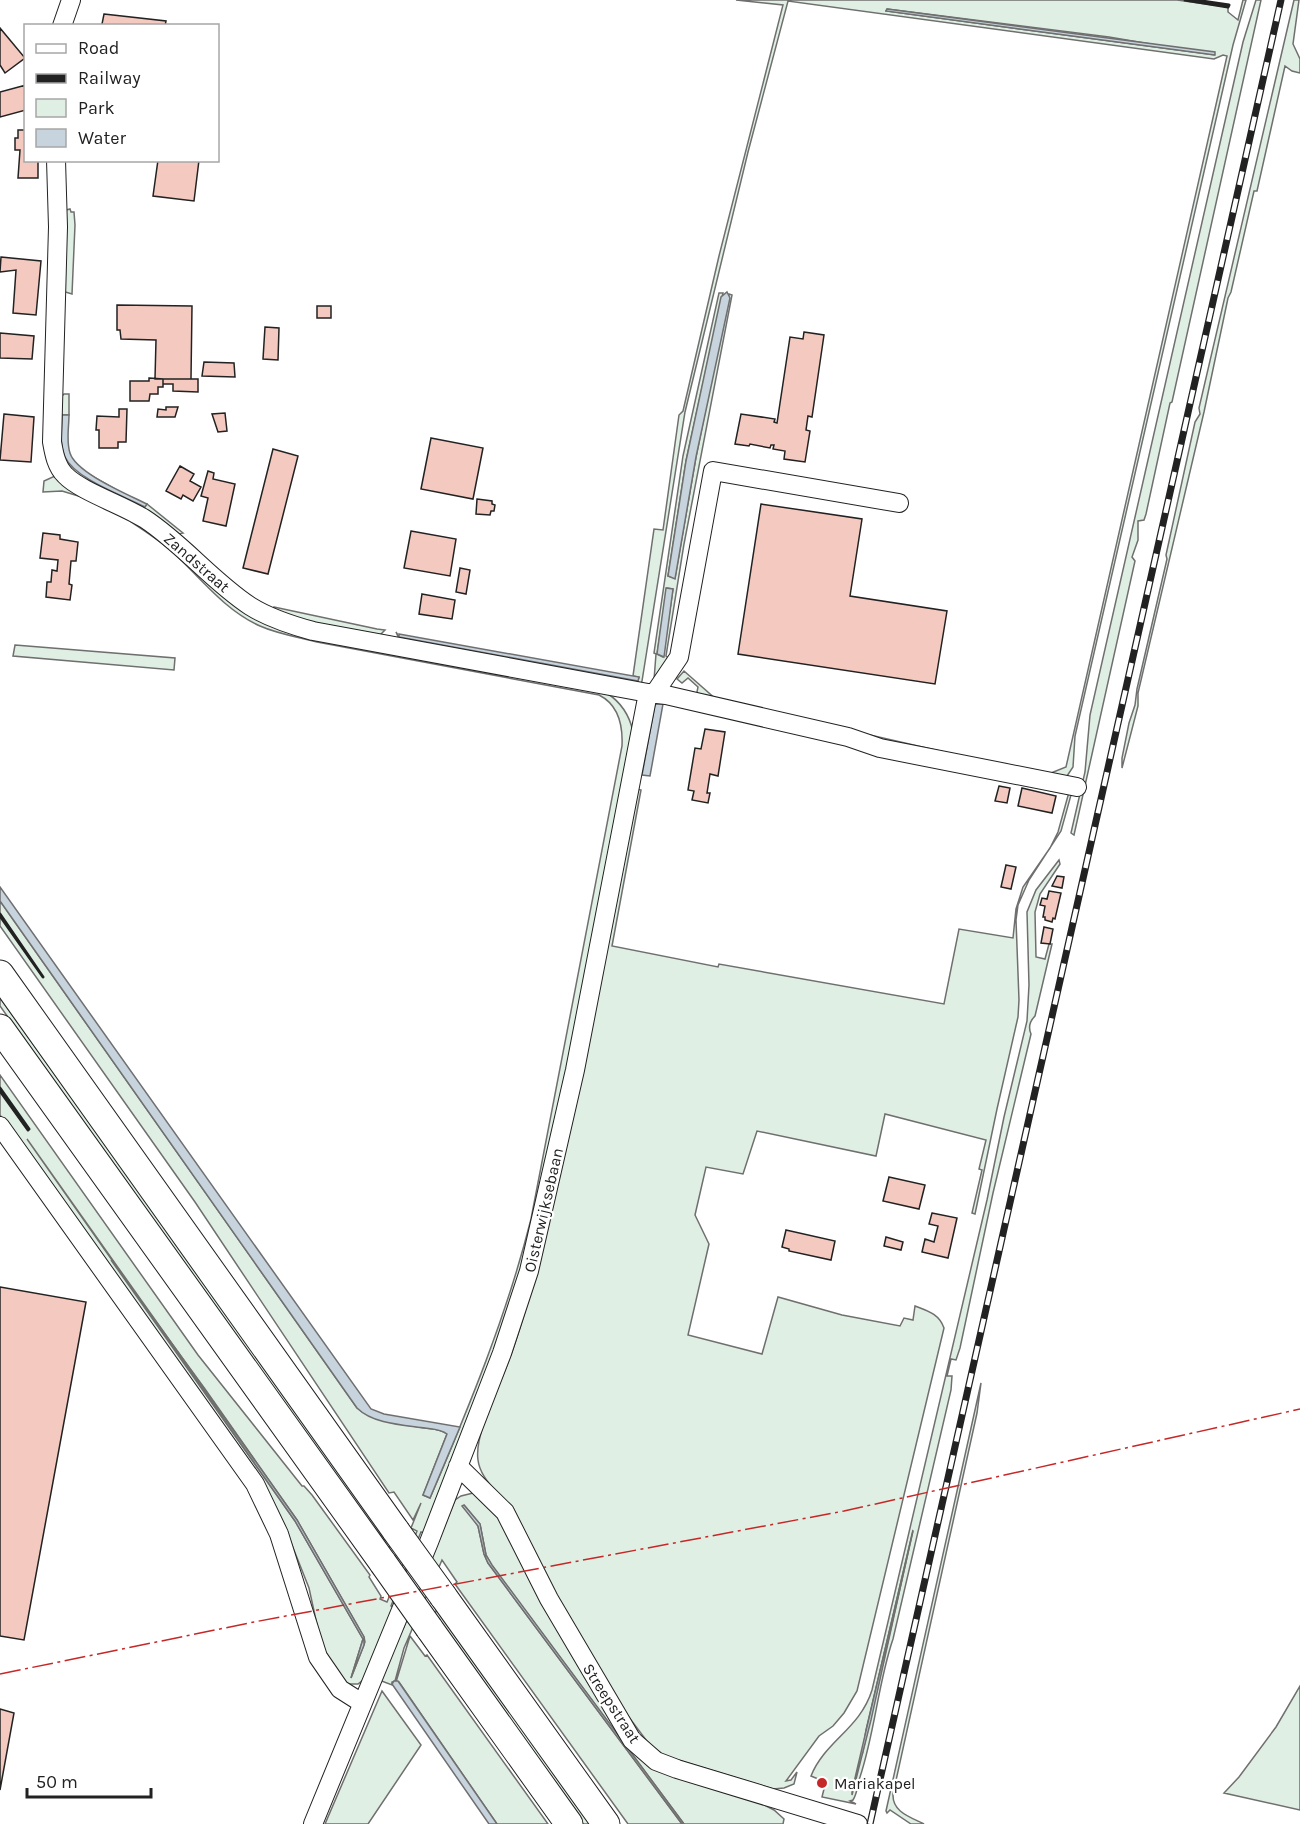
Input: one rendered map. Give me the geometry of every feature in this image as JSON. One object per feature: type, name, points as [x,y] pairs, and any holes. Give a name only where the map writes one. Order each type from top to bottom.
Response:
[{"type":"highway","points":[[0,974],[606,1824]]},
{"type":"highway","points":[[0,1028],[570,1824]]},
{"type":"street","points":[[63,24],[71,0]]},
{"type":"street","name":"Zandstraat","points":[[56,162],[58,227],[52,442],[55,458],[64,475],[80,486],[143,517],[181,545],[230,591],[251,606],[291,625],[313,631],[666,695],[848,737],[880,748],[1077,787]]},
{"type":"street","points":[[651,694],[679,657],[713,471],[899,503]]},
{"type":"street","name":"Oisterwijksebaan","points":[[313,1824],[458,1466],[502,1353],[529,1271],[575,1070],[651,694]]},
{"type":"street","points":[[0,1126],[255,1484],[279,1534],[318,1657],[340,1689],[362,1704]]},
{"type":"street","name":"Streepstraat","points":[[458,1466],[505,1512],[549,1599],[632,1740],[656,1761],[677,1769],[858,1824]]},
{"type":"green space","points":[[736,0],[1177,0],[1228,7],[1228,12],[1238,20],[1243,0],[1246,0],[1233,45],[1075,736],[1073,767],[1067,776],[1055,779],[696,697],[698,687],[688,678],[682,683],[677,679],[684,671],[717,700],[1036,773],[1051,773],[1066,767],[1227,56],[1223,55],[1214,59],[788,1],[748,152],[685,412],[641,683],[400,641],[396,632],[399,637],[638,681],[639,677],[633,676],[654,529],[663,530],[679,415],[683,411],[719,256],[783,5]],"holes":[[[887,9],[1109,37],[1215,55],[886,11]]]},
{"type":"green space","points":[[1256,0],[1261,0],[1146,514],[1144,520],[1138,521],[1138,540],[1132,557],[1135,561],[1074,835],[1071,833],[1085,772],[1090,715],[1243,42]]},
{"type":"green space","points":[[1294,0],[1299,0],[1293,44],[1300,59],[1300,73],[1285,66],[1257,191],[1254,191],[1228,298],[1204,412],[1138,693],[1138,706],[1122,768],[1129,723],[1135,705],[1195,422],[1200,414],[1199,408]]},
{"type":"green space","points":[[70,209],[74,212],[75,225],[72,294],[62,291],[62,211]]},
{"type":"green space","points":[[719,293],[723,293],[686,461],[668,576],[675,578],[696,457],[729,294],[732,295],[684,544],[666,656],[673,662],[654,680],[656,654],[654,653],[683,456]],"holes":[[[667,588],[673,589],[663,657],[657,654]]]},
{"type":"green space","points":[[64,394],[69,394],[69,415],[63,415],[62,446],[69,463],[145,506],[147,504],[183,533],[177,534],[79,479],[61,456],[59,399]]},
{"type":"green space","points":[[57,475],[131,516],[243,608],[608,694],[624,710],[633,731],[580,1017],[517,1293],[424,1533],[421,1532],[363,1680],[358,1684],[347,1684],[329,1662],[319,1634],[309,1588],[288,1535],[0,1115],[0,1091],[29,1129],[0,1088],[0,1075],[198,1355],[302,1486],[312,1495],[370,1575],[369,1577],[381,1596],[380,1599],[387,1602],[417,1531],[411,1528],[421,1503],[413,1520],[394,1492],[389,1493],[195,1202],[0,926],[0,916],[43,977],[0,914],[0,901],[357,1408],[380,1420],[442,1431],[447,1434],[423,1495],[430,1498],[499,1325],[531,1219],[622,746],[620,723],[611,704],[599,695],[317,642],[260,626],[225,604],[171,550],[131,522],[129,518],[85,498],[62,491],[43,492],[44,481]],"holes":[[[111,1260],[297,1520],[364,1637],[365,1642],[351,1678],[363,1639],[295,1521]]]},
{"type":"green space","points":[[274,607],[385,630],[378,637],[319,626],[273,611]]},
{"type":"green space","points":[[15,645],[175,658],[174,670],[13,656]]},
{"type":"green space","points":[[637,789],[641,790],[612,946],[718,967],[719,964],[944,1004],[959,929],[1013,938],[1016,909],[1023,887],[1048,851],[1029,880],[1018,905],[1016,920],[1018,1017],[975,1214],[972,1213],[986,1140],[885,1114],[876,1156],[757,1131],[743,1174],[706,1167],[695,1215],[709,1244],[688,1335],[762,1354],[778,1297],[842,1315],[900,1326],[904,1318],[913,1320],[915,1306],[936,1316],[944,1328],[857,1691],[844,1713],[833,1726],[819,1736],[786,1781],[791,1780],[797,1772],[794,1784],[784,1788],[773,1789],[665,1756],[649,1744],[607,1688],[504,1502],[482,1472],[478,1460],[480,1437],[484,1424],[513,1350],[534,1281]]},
{"type":"green space","points":[[1069,792],[1071,795],[1061,831],[1050,847],[1058,832]]},
{"type":"green space","points":[[1059,860],[1060,864],[1040,894],[1035,912],[1036,957],[1045,959],[1049,944],[1052,944],[1035,1016],[1030,1024],[1031,1034],[993,1193],[960,1348],[956,1360],[951,1359],[947,1376],[952,1376],[951,1390],[865,1760],[856,1794],[850,1801],[856,1804],[822,1797],[825,1785],[823,1781],[811,1776],[825,1753],[859,1715],[872,1690],[1027,1021],[1029,985],[1027,912],[1036,890]],"holes":[[[913,1531],[862,1755],[866,1730]]]},
{"type":"green space","points":[[0,998],[391,1543],[388,1550],[0,1006]]},
{"type":"green space","points":[[981,1383],[977,1413],[893,1794],[893,1800],[899,1810],[924,1824],[911,1824],[890,1810],[887,1813],[886,1811]]},
{"type":"green space","points":[[473,1493],[493,1506],[647,1755],[740,1793],[774,1810],[784,1819],[783,1824],[684,1824],[492,1566],[486,1555],[480,1524],[464,1505],[478,1526],[488,1563],[682,1824],[628,1824],[455,1584],[457,1582],[442,1560],[404,1648],[395,1681],[392,1685],[379,1680],[401,1626],[404,1627],[455,1500]]},
{"type":"green space","points":[[437,1609],[592,1824],[583,1824],[434,1616]]},
{"type":"green space","points":[[410,1636],[425,1656],[427,1655],[548,1824],[497,1824],[399,1682],[396,1682]]},
{"type":"green space","points":[[1300,1686],[1300,1810],[1224,1793],[1239,1777],[1276,1727]]},
{"type":"green space","points":[[382,1691],[421,1745],[368,1824],[325,1824]]},
{"type":"water","points":[[887,9],[1215,52],[1215,55],[886,11]]},
{"type":"water","points":[[727,292],[730,298],[696,457],[675,579],[668,576],[686,461],[721,297]]},
{"type":"water","points":[[62,415],[69,415],[68,444],[74,461],[103,482],[147,504],[145,507],[89,480],[70,465],[62,447]]},
{"type":"water","points":[[666,588],[673,589],[664,657],[657,654]]},
{"type":"water","points":[[399,634],[639,677],[638,681],[399,637]]},
{"type":"water","points":[[655,704],[663,704],[650,776],[642,775]]},
{"type":"water","points":[[0,887],[371,1409],[384,1414],[460,1427],[430,1498],[423,1495],[447,1434],[437,1430],[380,1421],[357,1408],[0,901]]},
{"type":"water","points":[[27,1139],[297,1520],[364,1637],[364,1645],[351,1678],[363,1639],[295,1521]]},
{"type":"water","points":[[464,1505],[480,1524],[486,1555],[492,1565],[684,1824],[488,1563],[478,1526],[462,1506]]},
{"type":"water","points":[[913,1530],[871,1720],[852,1795],[852,1791]]},
{"type":"water","points":[[398,1681],[497,1824],[489,1824],[392,1684]]},
{"type":"building","points":[[104,14],[166,21],[165,24],[102,24]]},
{"type":"building","points":[[0,28],[24,59],[5,73],[0,65]]},
{"type":"building","points":[[24,86],[24,111],[0,117],[0,92]]},
{"type":"building","points":[[18,130],[24,130],[24,162],[38,162],[38,178],[18,178],[20,150],[15,150],[15,138],[18,138]]},
{"type":"building","points":[[158,162],[199,162],[194,201],[153,196]]},
{"type":"building","points":[[1,257],[41,261],[36,315],[13,313],[16,270],[0,272]]},
{"type":"building","points":[[117,305],[192,306],[191,379],[155,379],[156,340],[121,339],[120,330],[117,330]]},
{"type":"building","points":[[317,306],[331,306],[331,318],[317,318]]},
{"type":"building","points":[[265,327],[279,328],[278,360],[263,359]]},
{"type":"building","points":[[804,332],[824,335],[812,417],[808,416],[806,430],[810,431],[805,462],[784,459],[785,451],[773,449],[774,445],[770,448],[735,444],[741,414],[775,419],[774,422],[777,423],[790,337],[803,339]]},
{"type":"building","points":[[0,333],[34,336],[32,359],[0,358]]},
{"type":"building","points":[[204,362],[234,363],[235,377],[202,376]]},
{"type":"building","points":[[149,378],[163,379],[163,387],[158,387],[158,394],[150,394],[149,401],[130,401],[130,381],[149,381]]},
{"type":"building","points":[[163,379],[198,379],[198,392],[173,391],[173,384],[163,384]]},
{"type":"building","points":[[166,407],[178,407],[175,417],[157,417],[158,409],[166,410]]},
{"type":"building","points":[[119,409],[127,409],[126,442],[118,442],[118,448],[99,448],[99,430],[96,430],[97,416],[119,417]]},
{"type":"building","points":[[225,413],[227,431],[218,432],[212,414]]},
{"type":"building","points":[[4,414],[34,417],[31,462],[0,460]]},
{"type":"building","points":[[431,438],[483,448],[473,499],[421,489]]},
{"type":"building","points":[[273,449],[298,456],[268,574],[243,568]]},
{"type":"building","points":[[180,466],[194,474],[190,481],[201,487],[193,501],[183,495],[181,499],[166,491]]},
{"type":"building","points":[[208,471],[214,473],[213,479],[235,484],[226,526],[203,521],[208,498],[201,496]]},
{"type":"building","points":[[477,499],[492,501],[495,505],[494,511],[491,511],[490,515],[476,514]]},
{"type":"building","points":[[761,504],[862,519],[850,596],[947,611],[935,684],[738,654]]},
{"type":"building","points":[[411,531],[456,539],[450,576],[404,568]]},
{"type":"building","points":[[43,533],[60,535],[60,539],[78,542],[76,561],[71,561],[70,600],[46,597],[47,582],[51,582],[52,570],[57,571],[58,560],[40,558]]},
{"type":"building","points":[[460,568],[470,570],[466,594],[456,592]]},
{"type":"building","points":[[422,594],[455,600],[452,619],[419,614]]},
{"type":"building","points":[[705,729],[725,732],[718,776],[710,774],[708,803],[692,800],[694,791],[688,790],[695,748],[701,749]]},
{"type":"building","points":[[999,786],[1010,788],[1007,803],[995,801]]},
{"type":"building","points":[[1022,788],[1056,796],[1052,813],[1018,806]]},
{"type":"building","points":[[1006,865],[1016,867],[1011,889],[1001,887]]},
{"type":"building","points":[[1057,876],[1064,877],[1062,888],[1052,886]]},
{"type":"building","points":[[1049,891],[1061,893],[1055,919],[1053,918],[1052,922],[1045,920],[1043,917],[1045,906],[1040,905],[1042,898],[1047,899]]},
{"type":"building","points":[[1044,927],[1053,929],[1050,944],[1041,943]]},
{"type":"building","points":[[889,1177],[925,1185],[919,1209],[883,1201]]},
{"type":"building","points":[[932,1213],[957,1218],[948,1258],[922,1252],[925,1239],[934,1242],[938,1226],[929,1224]]},
{"type":"building","points":[[786,1230],[835,1241],[831,1260],[789,1251],[782,1247]]},
{"type":"building","points":[[886,1237],[903,1242],[901,1250],[884,1246]]},
{"type":"building","points":[[0,1287],[86,1302],[24,1640],[0,1636]]},
{"type":"building","points":[[0,1709],[14,1713],[0,1790]]},
{"type":"railway","points":[[870,1824],[1281,0]]},
{"type":"wall","points":[[1185,0],[1228,7],[1229,5],[1195,0]]},
{"type":"wall","points":[[0,914],[43,977],[0,916]]},
{"type":"wall","points":[[0,1088],[28,1130],[0,1091]]},
{"type":"power","points":[[0,1674],[254,1622],[844,1511],[1300,1409]]},
{"type":"place","name":"Mariakapel","points":[[822,1783]]}]
